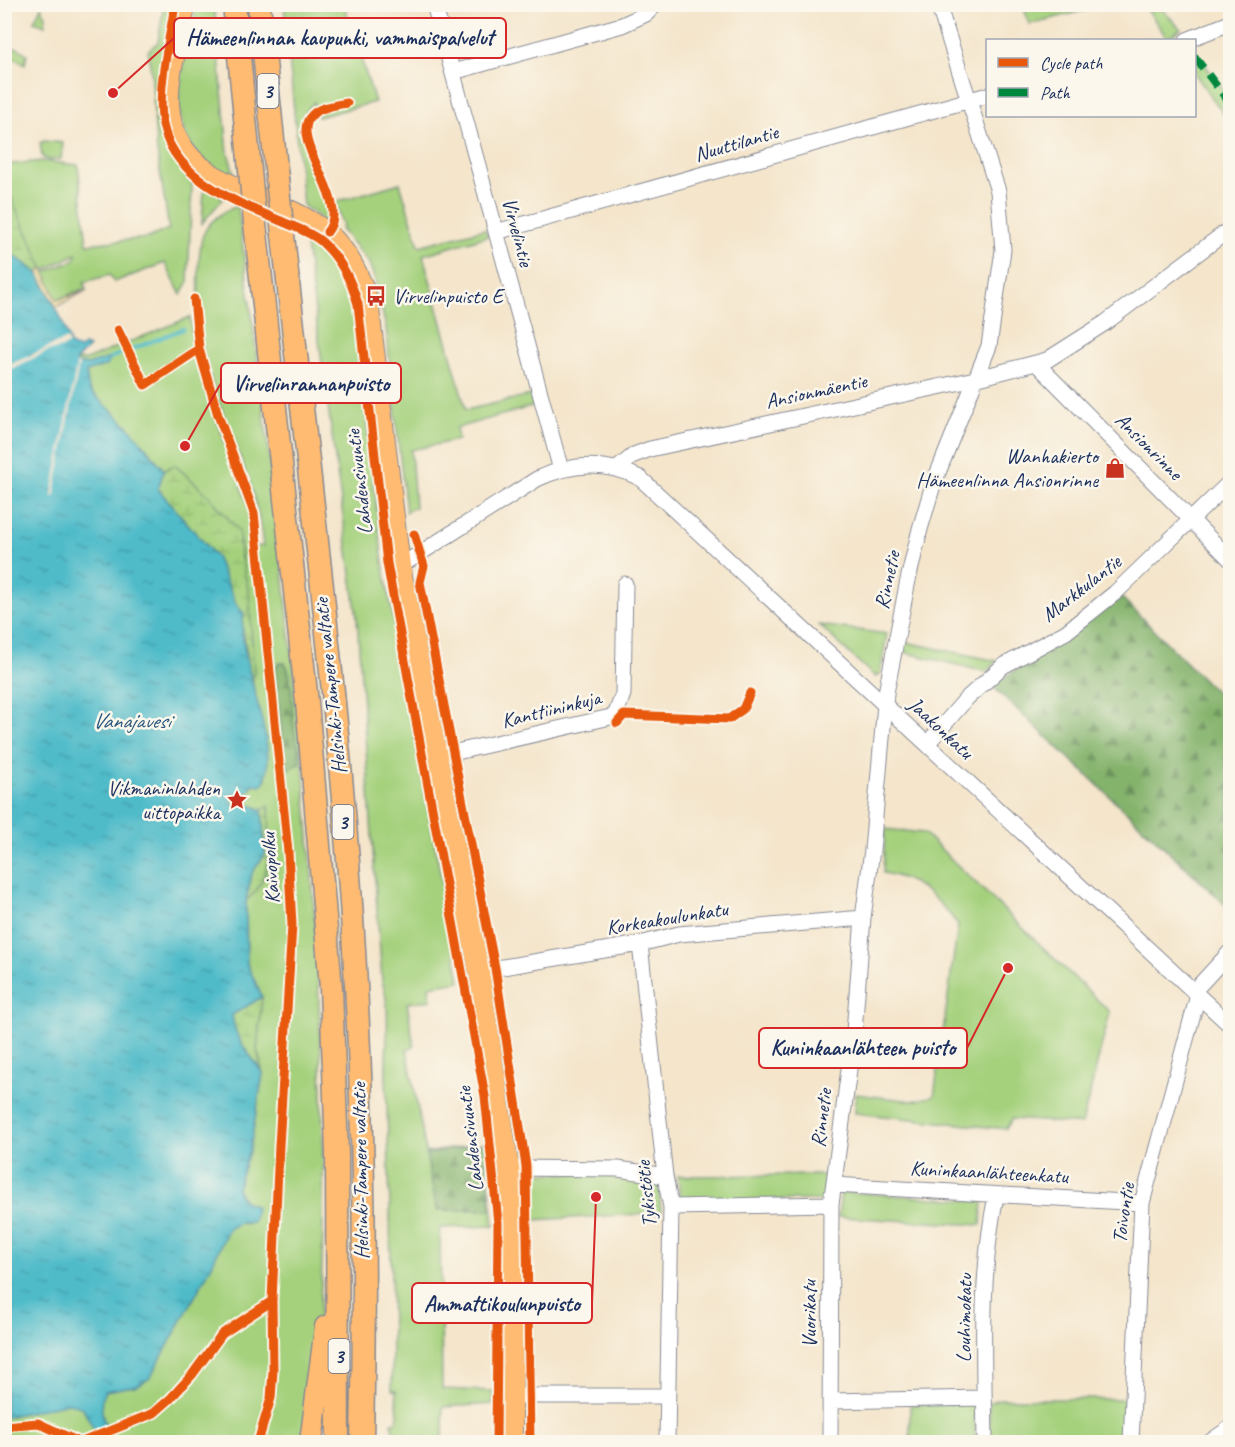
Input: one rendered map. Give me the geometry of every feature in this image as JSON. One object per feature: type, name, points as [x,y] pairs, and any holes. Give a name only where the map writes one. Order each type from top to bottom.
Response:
[{"type":"highway","name":"Helsinki-Tampere valtatie","points":[[234,4],[255,223],[307,702],[330,976],[337,1153],[338,1443]]},
{"type":"highway","name":"Helsinki-Tampere valtatie","points":[[259,4],[333,704],[354,950],[362,1171],[362,1443]]},
{"type":"highway","points":[[311,1443],[330,1299],[337,1269]]},
{"type":"highway","points":[[363,1411],[372,1443]]},
{"type":"main road","name":"Lahdensivuntie","points":[[185,4],[169,104],[176,132],[183,146],[202,175],[221,181],[311,222],[327,232],[354,266],[368,301],[400,566],[479,971],[508,1168],[513,1216],[512,1443]]},
{"type":"street","name":"Virvelintie","points":[[434,4],[561,470]]},
{"type":"street","points":[[453,72],[615,28],[646,14],[656,4]]},
{"type":"street","name":"Rinnetie","points":[[834,1185],[854,1032],[862,918],[894,646],[920,529],[933,485],[988,346],[1004,250],[998,191],[938,4]]},
{"type":"street","points":[[1190,39],[1230,24]]},
{"type":"street","name":"Nuuttilantie","points":[[496,232],[986,95]]},
{"type":"street","name":"Ansionmäentie","points":[[618,468],[634,455],[650,449],[1037,364],[1047,360],[1105,322],[1230,229]]},
{"type":"street","name":"Ansionrinne","points":[[1037,364],[1230,559]]},
{"type":"street","points":[[400,566],[537,479],[561,470],[593,465],[618,468]]},
{"type":"street","name":"Jaakonkatu","points":[[618,468],[640,478],[702,534],[1230,1025]]},
{"type":"street","name":"Markkulantie","points":[[927,744],[967,698],[1003,666],[1066,632],[1115,593],[1230,482]]},
{"type":"street","name":"Kanttiininkuja","points":[[438,756],[615,716],[623,694],[625,584]]},
{"type":"street","name":"Korkeakoulunkatu","points":[[479,971],[640,944],[679,934],[862,918]]},
{"type":"street","name":"Tykistötie","points":[[640,944],[665,1176],[672,1207],[667,1443]]},
{"type":"street","points":[[1196,993],[1230,952]]},
{"type":"street","name":"Toivontie","points":[[1131,1443],[1142,1203],[1196,993]]},
{"type":"street","points":[[508,1168],[618,1169],[665,1176]]},
{"type":"street","name":"Kuninkaanlähteenkatu","points":[[834,1185],[996,1196],[1076,1197],[1142,1203]]},
{"type":"street","name":"Vuorikatu","points":[[830,1443],[831,1204],[834,1185]]},
{"type":"street","name":"Louhimokatu","points":[[985,1443],[984,1295],[988,1236],[996,1196]]},
{"type":"street","points":[[672,1207],[831,1204]]},
{"type":"street","points":[[513,1396],[667,1396]]},
{"type":"street","points":[[830,1401],[984,1398]]},
{"type":"street","points":[[1210,1443],[1230,1428]]},
{"type":"green space","points":[[1023,4],[1108,5],[1029,24]]},
{"type":"green space","points":[[164,5],[171,5],[157,92],[160,131],[165,145],[192,184],[188,283],[181,295],[165,263],[114,282],[110,275],[84,282],[86,288],[56,300],[45,272],[75,260],[76,254],[38,273],[5,249],[4,165],[42,161],[78,165],[87,244],[148,238],[169,229],[156,145],[148,51],[158,42]]},
{"type":"green space","points":[[196,5],[214,5],[228,153],[236,180],[201,157],[188,141],[182,123],[179,103],[180,83]]},
{"type":"green space","points":[[284,5],[344,5],[375,102],[318,117],[314,102],[304,114],[304,141],[331,212],[331,219],[327,223],[303,205]]},
{"type":"green space","points":[[1144,5],[1158,5],[1181,29],[1167,38]]},
{"type":"green space","points":[[41,7],[46,16],[45,25],[34,21]]},
{"type":"green space","points":[[10,48],[18,48],[27,54],[25,64],[13,58]]},
{"type":"green space","points":[[1196,52],[1230,99],[1230,123],[1196,75]]},
{"type":"green space","points":[[44,141],[63,143],[61,159],[49,160],[42,157],[40,143]]},
{"type":"green space","points":[[4,182],[43,268],[38,273],[5,249]]},
{"type":"green space","points":[[400,183],[419,246],[485,229],[488,236],[423,255],[466,410],[531,395],[534,406],[456,428],[458,440],[411,450],[415,507],[406,512],[386,328],[376,283],[369,263],[341,229],[343,226],[335,202]]},
{"type":"green space","points":[[207,188],[221,195],[222,200],[202,223],[204,190]]},
{"type":"green space","points":[[238,207],[276,513],[308,820],[320,1026],[323,1135],[323,1246],[318,1334],[302,1442],[114,1442],[104,1422],[100,1399],[105,1391],[138,1385],[150,1378],[211,1267],[228,1229],[239,1223],[248,1224],[244,1202],[237,1188],[250,1148],[263,1074],[257,1050],[262,997],[247,964],[246,900],[255,892],[265,870],[269,844],[269,807],[262,810],[253,806],[232,805],[230,796],[266,779],[266,741],[253,687],[254,672],[240,543],[207,546],[191,527],[164,470],[129,427],[89,390],[86,372],[101,367],[111,359],[88,365],[77,363],[76,360],[86,360],[190,317],[194,350],[205,388],[251,513],[254,547],[263,546],[259,520],[246,471],[218,400],[201,341],[199,272],[201,241],[213,221]]},
{"type":"green space","points":[[305,238],[313,238],[333,258],[352,298],[383,563],[460,981],[429,986],[431,1000],[407,1003],[414,1046],[407,1050],[426,1153],[485,1143],[494,1226],[440,1228],[442,1389],[493,1391],[493,1404],[443,1407],[443,1442],[394,1442],[392,1422],[396,1422],[398,1415],[396,1391],[392,1390],[386,1075],[387,1004],[382,981],[357,618]]},
{"type":"green space","points":[[175,465],[208,495],[239,531],[240,554],[249,593],[254,672],[251,680],[242,624],[244,614],[236,604],[216,557],[158,489],[164,470]]},
{"type":"green space","points":[[1121,597],[1230,706],[1230,909],[992,686]]},
{"type":"green space","points":[[819,625],[887,634],[880,674],[875,677]]},
{"type":"green space","points":[[901,641],[997,661],[986,672],[903,652]]},
{"type":"green space","points":[[279,663],[285,663],[290,678],[295,735],[300,756],[299,763],[289,769],[285,766],[275,670]]},
{"type":"green space","points":[[269,806],[266,870],[262,882],[246,900],[252,872],[265,854],[262,810]]},
{"type":"green space","points":[[885,829],[924,833],[1110,1012],[1082,1124],[1012,1119],[1006,1129],[855,1113],[856,1094],[913,1101],[934,1096],[958,925],[925,891],[906,879],[883,873]]},
{"type":"green space","points":[[262,997],[257,1050],[263,1074],[236,1034],[232,1015]]},
{"type":"green space","points":[[485,1143],[492,1210],[437,1210],[426,1154]]},
{"type":"green space","points":[[532,1173],[608,1174],[659,1182],[661,1213],[533,1220]]},
{"type":"green space","points":[[826,1175],[825,1200],[680,1201],[678,1176]]},
{"type":"green space","points":[[841,1192],[983,1201],[981,1225],[838,1217]]},
{"type":"green space","points":[[1000,1399],[1124,1399],[1124,1442],[989,1442],[989,1402]]},
{"type":"green space","points":[[69,1402],[83,1408],[101,1442],[5,1442],[4,1417]]},
{"type":"green space","points":[[975,1403],[975,1442],[910,1442],[910,1405]]},
{"type":"sand","points":[[43,268],[57,300],[87,290],[56,307],[38,273]]},
{"type":"water","name":"Vanajavesi","points":[[4,249],[38,273],[61,318],[71,346],[80,349],[84,345],[89,347],[76,360],[77,363],[88,365],[110,358],[108,365],[86,372],[89,390],[129,427],[164,470],[158,489],[216,557],[236,604],[244,614],[245,654],[264,727],[267,750],[267,770],[262,785],[253,784],[246,795],[235,793],[230,796],[233,805],[253,806],[262,810],[265,854],[252,873],[246,900],[247,964],[262,997],[232,1015],[240,1040],[263,1074],[250,1148],[237,1188],[241,1199],[256,1207],[253,1222],[239,1223],[228,1229],[211,1267],[150,1378],[138,1385],[105,1391],[102,1397],[102,1411],[105,1424],[114,1442],[101,1442],[83,1408],[69,1403],[5,1417]]},
{"type":"pier","points":[[67,339],[69,343],[62,348],[48,351],[5,372],[5,367]]},
{"type":"pier","points":[[77,363],[79,364],[54,497],[52,496]]},
{"type":"waterway","points":[[110,358],[183,329]]},
{"type":"marked path","points":[[1196,59],[1228,101],[1230,111]]},
{"type":"cycle path","points":[[175,4],[163,75],[161,104],[167,138],[177,156],[206,184],[244,205],[318,238],[335,255],[358,304],[387,563],[485,1096],[498,1223],[496,1442]]},
{"type":"cycle path","points":[[327,232],[333,219],[332,204],[312,155],[306,126],[312,115],[319,110],[347,103]]},
{"type":"cycle path","name":"Kaivopolku","points":[[194,299],[199,349],[218,415],[254,513],[288,852],[292,925],[272,1301],[273,1371],[271,1398],[258,1442]]},
{"type":"cycle path","points":[[118,330],[145,385],[199,349]]},
{"type":"cycle path","points":[[414,534],[424,566],[420,582],[495,968],[526,1166],[530,1442]]},
{"type":"cycle path","points":[[617,723],[624,715],[729,719],[743,709],[750,693]]},
{"type":"cycle path","points":[[82,1442],[154,1413],[192,1375],[222,1334],[272,1301]]},
{"type":"cycle path","points":[[4,1426],[38,1423],[79,1442]]},
{"type":"place","name":"Hämeenlinnan kaupunki, vammaispalvelut","points":[[113,93]]},
{"type":"place","name":"Virvelinpuisto E","points":[[376,296]]},
{"type":"place","name":"Virvelinrannanpuisto","points":[[185,446]]},
{"type":"place","name":"Wanhakierto Hämeenlinna Ansionrinne","points":[[1115,468]]},
{"type":"place","name":"Vikmaninlahden uittopaikka","points":[[237,800]]},
{"type":"place","name":"Kuninkaanlähteen puisto","points":[[1008,968]]},
{"type":"place","name":"Ammattikoulunpuisto","points":[[596,1197]]}]
